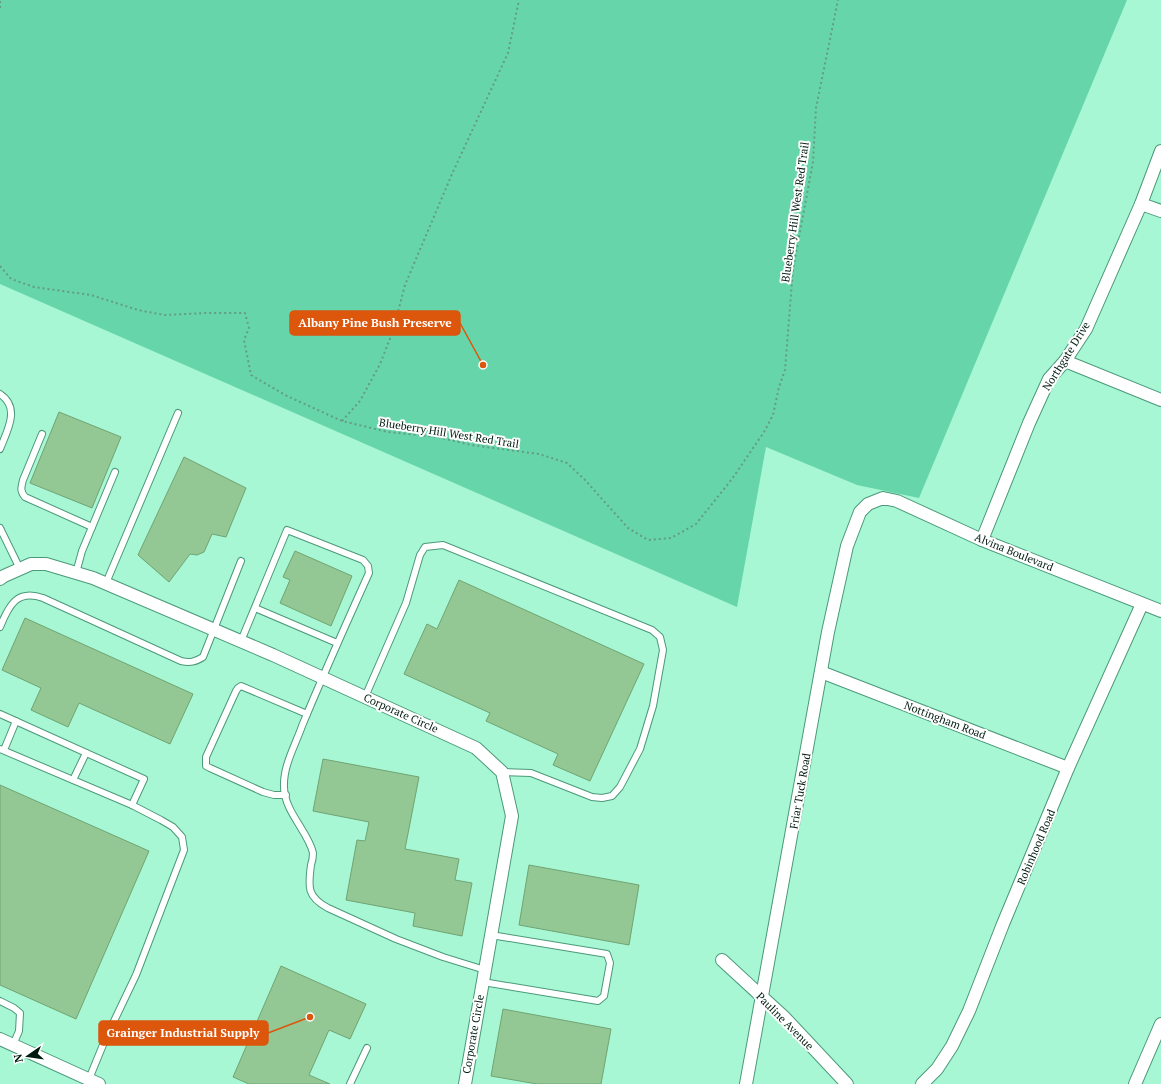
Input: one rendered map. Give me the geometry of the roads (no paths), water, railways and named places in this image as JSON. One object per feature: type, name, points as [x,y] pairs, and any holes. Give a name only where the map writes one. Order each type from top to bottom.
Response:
[{"type":"street","name":"Northgate Drive","points":[[982,540],[1029,423],[1046,386],[1049,380],[1066,361],[1086,329],[1141,204],[1161,151]]},
{"type":"street","points":[[1141,204],[1161,211]]},
{"type":"street","points":[[1066,361],[1161,400]]},
{"type":"street","name":"Alvina Boulevard","points":[[868,504],[883,498],[897,501],[982,540],[1161,611]]},
{"type":"street","name":"Friar Tuck Road","points":[[746,1084],[828,632],[847,546],[860,512],[868,504]]},
{"type":"street","name":"Corporate Circle","points":[[0,579],[31,564],[46,564],[106,584],[241,641],[476,748],[502,772],[512,816],[465,1084]]},
{"type":"street","name":"Robinhood Road","points":[[922,1084],[937,1069],[952,1046],[969,1011],[1003,924],[1068,768],[1142,604]]},
{"type":"street","name":"Nottingham Road","points":[[821,672],[1068,768]]},
{"type":"street","name":"Pauline Avenue","points":[[722,960],[785,1018],[847,1084]]},
{"type":"street","points":[[1135,1084],[1161,1024]]},
{"type":"street","points":[[0,1039],[94,1082]]},
{"type":"lane","points":[[0,394],[5,397],[12,411],[10,423],[0,449]]},
{"type":"lane","points":[[106,584],[178,413]]},
{"type":"lane","points":[[42,434],[22,480],[20,488],[22,492],[25,497],[92,527]]},
{"type":"lane","points":[[76,573],[82,551],[115,472]]},
{"type":"lane","points":[[0,528],[20,569]]},
{"type":"lane","points":[[241,641],[287,530],[363,560],[368,566],[369,573],[322,677],[285,770],[284,788],[286,795],[294,817],[308,841],[313,854],[308,883],[313,897],[319,904],[396,939],[443,957],[484,976],[598,1001],[604,996],[610,963],[607,954],[491,936]]},
{"type":"lane","points":[[365,697],[406,602],[420,555],[425,547],[434,545],[443,544],[652,630],[660,637],[663,650],[653,706],[640,749],[620,787],[612,796],[602,798],[592,797],[531,773],[502,772]]},
{"type":"lane","points":[[0,627],[10,605],[25,595],[32,594],[181,661],[190,663],[203,657],[241,561]]},
{"type":"lane","points":[[255,608],[337,643]]},
{"type":"lane","points":[[286,795],[274,795],[263,792],[210,768],[206,766],[206,757],[236,691],[241,686],[307,714]]},
{"type":"lane","points":[[0,714],[144,779],[132,805]]},
{"type":"lane","points":[[16,721],[2,750],[132,805],[173,827],[182,837],[184,850],[136,975],[105,1040],[94,1082]]},
{"type":"lane","points":[[73,780],[86,753]]},
{"type":"lane","points":[[0,1001],[14,1008],[20,1013],[19,1031],[13,1045]]},
{"type":"lane","points":[[350,1084],[367,1048]]},
{"type":"place","name":"Albany Pine Bush Preserve","points":[[483,365]]},
{"type":"place","name":"Grainger Industrial Supply","points":[[310,1017]]}]
